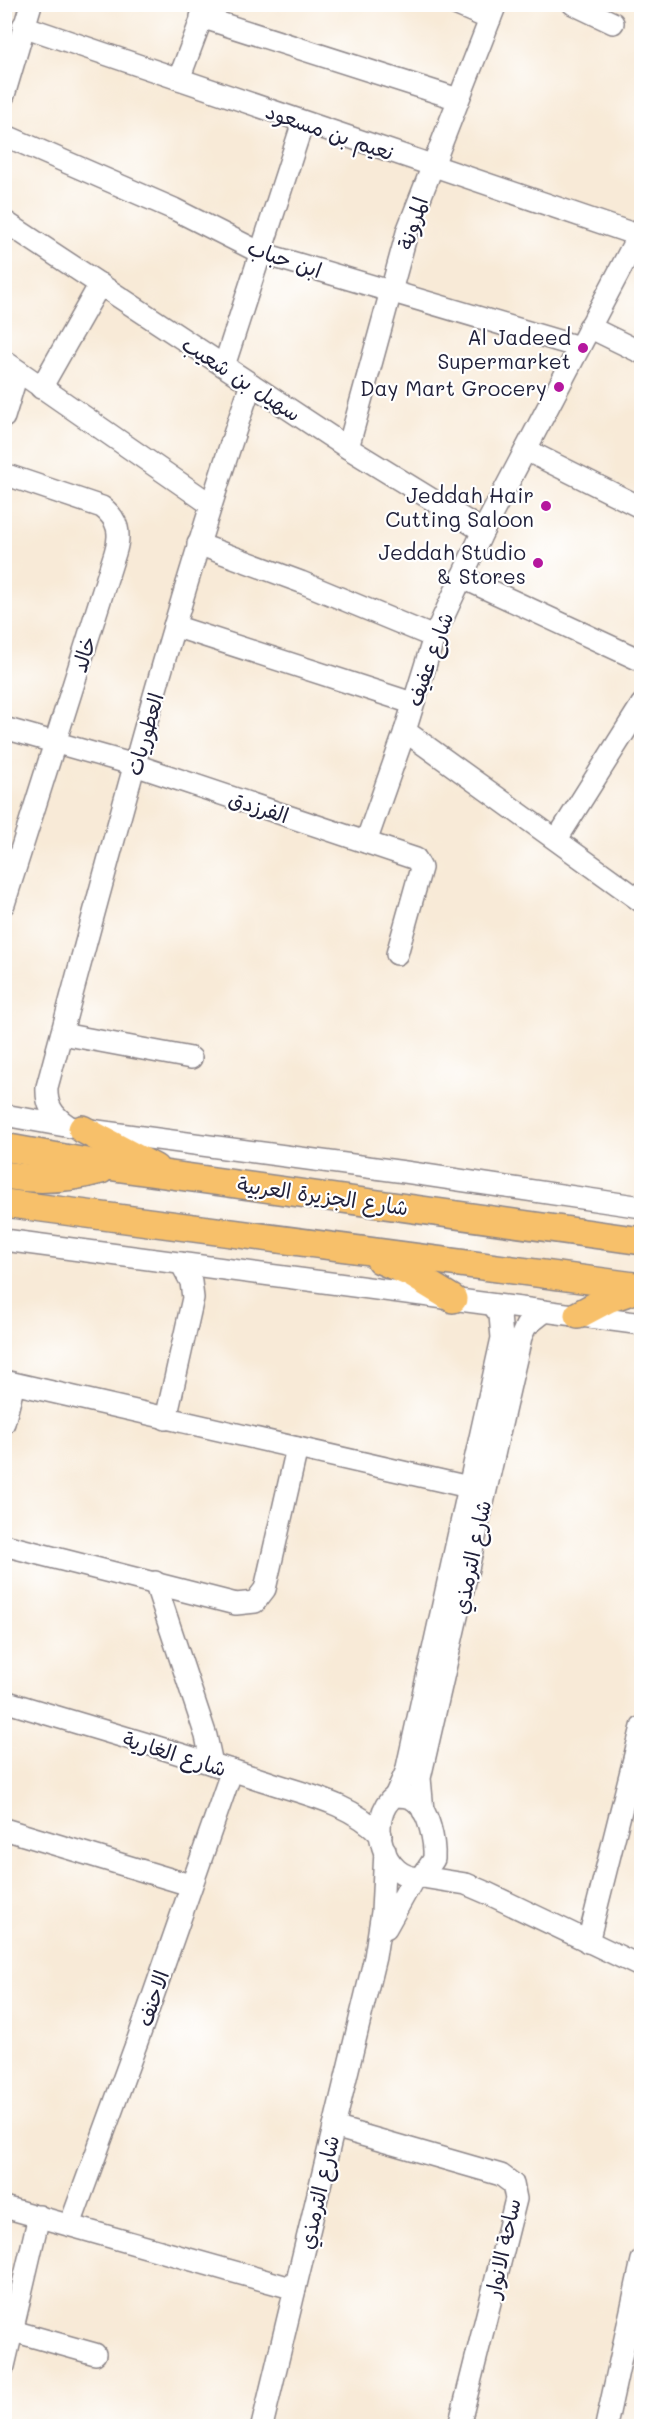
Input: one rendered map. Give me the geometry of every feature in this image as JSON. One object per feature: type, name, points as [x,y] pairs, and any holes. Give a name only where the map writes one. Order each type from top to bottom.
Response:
[{"type":"main road","points":[[74,1127],[121,1148],[161,1172]]},
{"type":"main road","name":"شارع الجزيرة العربية","points":[[4,1147],[114,1167],[633,1237]]},
{"type":"main road","points":[[4,1176],[46,1179],[68,1177],[114,1167]]},
{"type":"main road","points":[[4,1203],[337,1245],[642,1287]]},
{"type":"main road","points":[[4,1218],[52,1210]]},
{"type":"main road","points":[[337,1245],[371,1256],[412,1274],[453,1299]]},
{"type":"main road","points":[[578,1315],[608,1299],[642,1287]]},
{"type":"street","points":[[4,95],[31,4]]},
{"type":"street","points":[[455,4],[493,12]]},
{"type":"street","points":[[573,4],[613,23]]},
{"type":"street","points":[[178,79],[204,11],[458,99]]},
{"type":"street","name":"المرونة","points":[[348,448],[408,229],[431,165],[493,12]]},
{"type":"street","name":"نعيم بن مسعود","points":[[23,26],[431,165],[639,231]]},
{"type":"street","points":[[224,366],[303,122]]},
{"type":"street","name":"ابن حباب","points":[[4,135],[174,209],[261,253],[579,347]]},
{"type":"street","name":"سهيل بن شعيب","points":[[4,221],[348,448],[483,531]]},
{"type":"street","name":"شارع عفيف","points":[[366,842],[405,731],[434,637],[483,531],[639,231]]},
{"type":"street","points":[[41,388],[100,284]]},
{"type":"street","points":[[590,327],[642,353]]},
{"type":"street","points":[[4,417],[11,366],[210,504]]},
{"type":"street","name":"العطوريات","points":[[74,1127],[59,1120],[49,1106],[48,1087],[174,626],[210,504],[251,384]]},
{"type":"street","points":[[526,450],[642,508]]},
{"type":"street","name":"خالد","points":[[4,474],[102,507],[113,516],[119,532],[118,543],[4,904]]},
{"type":"street","points":[[198,544],[301,582],[434,637]]},
{"type":"street","points":[[461,577],[642,660]]},
{"type":"street","points":[[174,626],[412,703]]},
{"type":"street","points":[[557,839],[642,704]]},
{"type":"street","name":"الفرزدق","points":[[4,728],[135,765],[416,858],[421,868],[397,954]]},
{"type":"street","points":[[405,731],[642,902]]},
{"type":"street","points":[[62,1034],[192,1058]]},
{"type":"street","name":"العطوريات","points":[[6,1116],[27,1110],[35,1104],[48,1087]]},
{"type":"street","name":"شارع الجزيرة العربية","points":[[6,1116],[642,1208]]},
{"type":"street","points":[[4,1240],[642,1324]]},
{"type":"street","points":[[166,1419],[193,1298],[190,1282],[181,1263]]},
{"type":"street","name":"شارع الترمذي","points":[[423,1811],[420,1778],[464,1595],[477,1489],[502,1338],[500,1315],[493,1305]]},
{"type":"street","name":"شارع الترمذي","points":[[390,1801],[406,1772],[477,1489],[520,1337],[526,1326],[544,1312]]},
{"type":"street","points":[[4,1423],[9,1382],[477,1489]]},
{"type":"street","points":[[4,1545],[236,1604],[255,1602],[266,1589],[297,1448]]},
{"type":"street","points":[[156,1582],[206,1736],[222,1767]]},
{"type":"street","name":"شارع الغارية","points":[[4,1701],[222,1767],[344,1808],[358,1810],[390,1801]]},
{"type":"street","points":[[588,1942],[631,1761],[642,1727]]},
{"type":"street","name":"الاحنف","points":[[70,2225],[138,2039],[190,1885],[222,1767]]},
{"type":"street","points":[[418,1877],[431,1866],[434,1850],[423,1811],[415,1800],[406,1796],[390,1801],[380,1823],[383,1843],[396,1869],[403,1875],[466,1884],[642,1967]]},
{"type":"street","name":"شارع الغارية","points":[[344,1808],[366,1821],[383,1843]]},
{"type":"street","points":[[4,1829],[190,1885]]},
{"type":"street","name":"شارع الترمذي","points":[[262,2427],[375,1957],[384,1896],[383,1843]]},
{"type":"street","points":[[434,1850],[450,1866],[487,1893]]},
{"type":"street","name":"شارع الترمذي","points":[[375,1957],[392,1916],[418,1877]]},
{"type":"street","name":"ساحة الانوار","points":[[334,2127],[501,2175],[513,2184],[516,2199],[459,2427]]},
{"type":"street","points":[[4,2206],[295,2289]]},
{"type":"street","points":[[4,2366],[39,2216]]},
{"type":"street","points":[[606,2427],[642,2260]]},
{"type":"street","points":[[13,2331],[95,2354]]},
{"type":"place","name":"Al Jadeed Supermarket","points":[[583,348]]},
{"type":"place","name":"Day Mart Grocery","points":[[559,387]]},
{"type":"place","name":"Jeddah Hair Cutting Saloon","points":[[546,506]]},
{"type":"place","name":"Jeddah Studio & Stores","points":[[538,563]]}]
